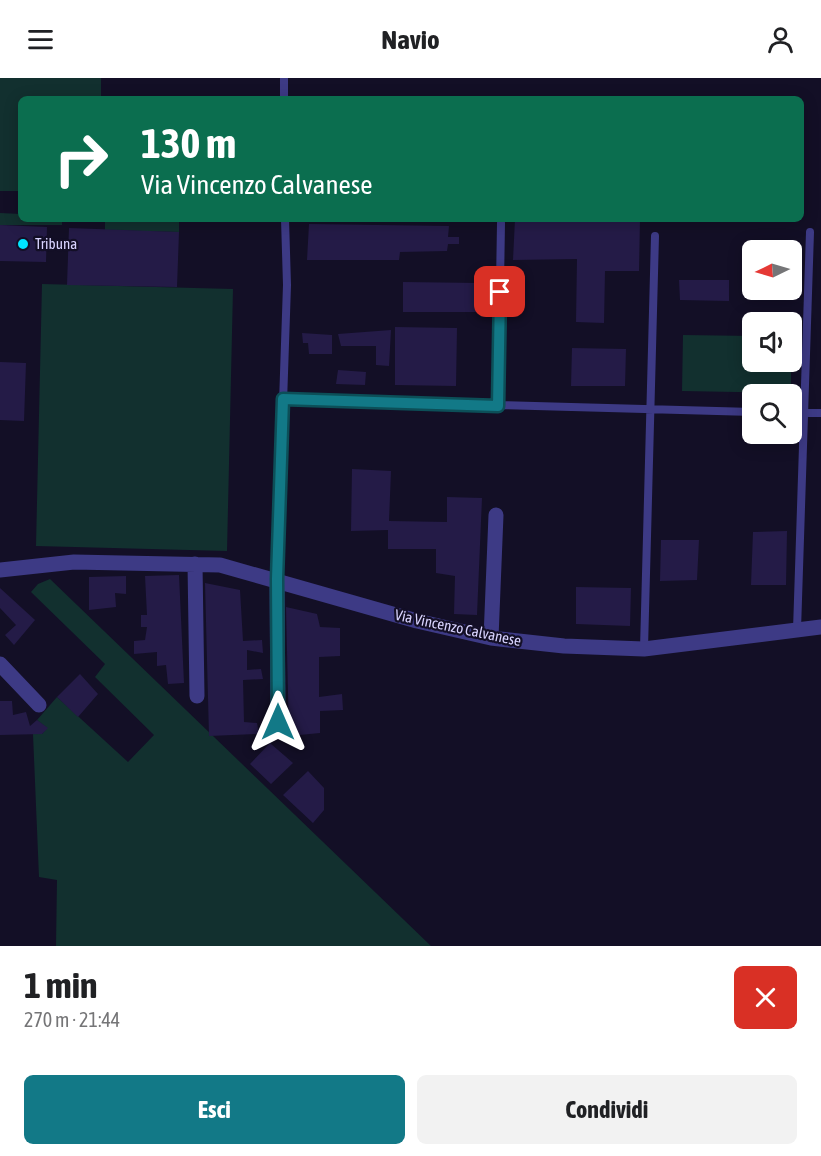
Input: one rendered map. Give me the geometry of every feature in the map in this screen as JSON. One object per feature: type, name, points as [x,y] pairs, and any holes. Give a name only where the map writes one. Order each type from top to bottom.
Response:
[{"type":"street","points":[[491,638],[496,515]]},
{"type":"street","name":"Via Vincenzo Calvanese","points":[[0,570],[74,562],[220,565],[277,579],[406,619],[491,638],[564,646],[644,649],[821,627]]},
{"type":"street","points":[[195,564],[197,696]]},
{"type":"street","points":[[277,579],[278,722]]},
{"type":"street","points":[[0,664],[39,705]]},
{"type":"lane","points":[[284,78],[284,96]]},
{"type":"lane","points":[[277,579],[287,285],[285,222]]},
{"type":"lane","points":[[498,406],[501,223]]},
{"type":"lane","points":[[797,630],[810,232]]},
{"type":"lane","points":[[644,649],[648,410],[655,236]]},
{"type":"lane","points":[[283,399],[742,412]]},
{"type":"lane","points":[[805,413],[821,414]]},
{"type":"green space","points":[[0,78],[101,78],[101,96],[18,96],[18,191],[0,191]]},
{"type":"green space","points":[[0,213],[18,214],[18,222],[62,222],[62,225],[0,225]]},
{"type":"green space","points":[[105,222],[179,222],[179,232],[105,230]]},
{"type":"green space","points":[[42,284],[233,289],[227,551],[36,546]]},
{"type":"green space","points":[[683,335],[742,336],[742,372],[791,372],[791,384],[742,384],[742,392],[682,391]]},
{"type":"green space","points":[[50,579],[431,946],[56,946],[57,880],[39,877],[33,734],[42,734],[47,728],[37,720],[57,697],[128,762],[154,735],[95,677],[105,664],[31,592],[38,584]]},
{"type":"building","points":[[515,222],[640,222],[639,271],[605,271],[604,323],[576,322],[577,259],[513,260]]},
{"type":"building","points":[[309,224],[449,226],[448,237],[459,237],[459,244],[448,244],[447,251],[400,252],[399,260],[307,260]]},
{"type":"building","name":"Tribuna","points":[[0,225],[47,227],[46,262],[0,261]]},
{"type":"building","points":[[69,228],[179,232],[177,287],[67,285]]},
{"type":"building","points":[[679,280],[729,280],[729,301],[680,300]]},
{"type":"building","points":[[403,282],[479,283],[479,312],[403,312]]},
{"type":"building","points":[[395,327],[457,328],[456,386],[395,385]]},
{"type":"building","points":[[391,330],[389,366],[376,365],[376,346],[341,346],[338,334]]},
{"type":"building","points":[[302,333],[332,335],[332,354],[309,354],[308,343],[303,343]]},
{"type":"building","points":[[572,348],[626,349],[625,386],[571,386]]},
{"type":"building","points":[[0,362],[26,363],[24,421],[0,420]]},
{"type":"building","points":[[338,370],[366,372],[365,385],[336,384]]},
{"type":"building","points":[[352,469],[391,471],[389,521],[447,522],[447,497],[482,498],[477,615],[454,614],[455,576],[436,573],[436,549],[388,549],[388,530],[351,531]]},
{"type":"building","points":[[787,531],[786,585],[751,585],[753,532]]},
{"type":"building","points":[[661,540],[699,540],[697,580],[660,581]]},
{"type":"building","points":[[179,575],[184,683],[168,684],[166,665],[157,666],[157,652],[134,654],[134,641],[145,640],[147,627],[141,627],[141,615],[147,615],[145,576]]},
{"type":"building","points":[[126,576],[126,594],[115,593],[116,607],[89,610],[89,577]]},
{"type":"building","points":[[205,583],[240,590],[243,641],[262,640],[263,653],[247,650],[247,670],[261,669],[263,679],[243,680],[244,722],[257,723],[259,734],[209,736]]},
{"type":"building","points":[[576,587],[631,588],[630,626],[576,624]]},
{"type":"building","points":[[0,588],[35,620],[14,645],[5,635],[16,625],[0,608]]},
{"type":"building","points":[[286,607],[317,614],[320,627],[340,628],[340,656],[319,657],[319,697],[342,694],[343,710],[320,711],[320,733],[289,736]]},
{"type":"building","points":[[80,674],[98,694],[78,717],[57,697]]},
{"type":"building","points":[[0,701],[12,701],[13,715],[26,712],[30,726],[37,720],[48,728],[42,734],[0,735]]},
{"type":"building","points":[[270,743],[293,763],[271,784],[250,764]]},
{"type":"building","points":[[308,771],[324,788],[324,810],[313,823],[283,795]]},
{"type":"place","name":"Tribuna","points":[[23,244]]},
{"type":"route","points":[[278,722],[277,579],[283,399],[498,406],[500,292]]}]
